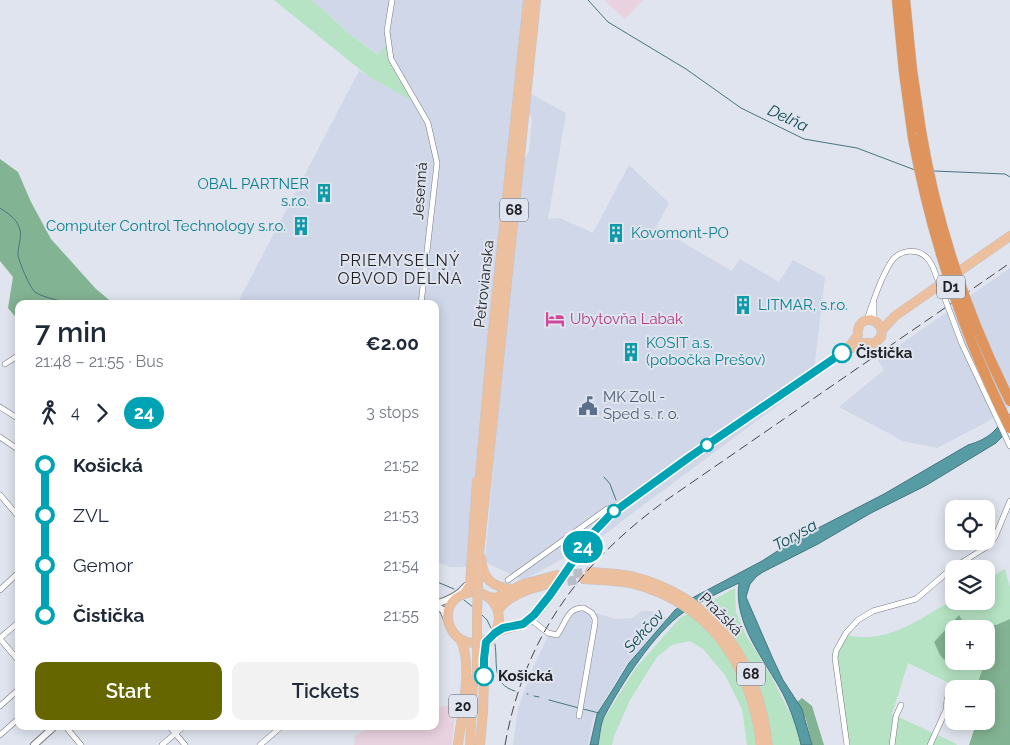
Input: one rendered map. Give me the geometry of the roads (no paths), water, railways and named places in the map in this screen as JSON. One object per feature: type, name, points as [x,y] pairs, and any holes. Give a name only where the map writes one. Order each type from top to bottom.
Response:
[{"type":"highway","name":"D1","points":[[897,0],[905,82],[917,135],[949,254],[976,327],[1010,401]]},
{"type":"highway","name":"D1","points":[[905,0],[917,135],[930,218],[953,293],[977,358],[1010,428]]},
{"type":"main road","name":"Petrovianska","points":[[488,421],[528,0]]},
{"type":"main road","name":"Petrovianska","points":[[488,421],[536,0]]},
{"type":"main road","points":[[846,350],[858,335],[860,324],[875,323],[895,316],[1010,236]]},
{"type":"main road","points":[[467,668],[474,648],[478,643],[503,628],[523,624],[530,619],[550,595],[601,523],[617,508],[846,350],[864,343],[875,343],[881,338],[875,323]]},
{"type":"main road","points":[[858,335],[864,343]]},
{"type":"main road","points":[[475,745],[473,586],[478,556],[488,421]]},
{"type":"main road","name":"68","points":[[464,594],[470,587],[478,457],[488,421]]},
{"type":"main road","points":[[478,556],[489,581],[501,588],[513,588]]},
{"type":"main road","points":[[478,556],[481,584],[503,620],[513,627]]},
{"type":"main road","name":"Pražská","points":[[587,575],[628,583],[671,595],[704,618],[732,643],[751,674],[764,714],[768,745]]},
{"type":"main road","points":[[478,643],[471,643],[460,639],[451,630],[448,619],[450,608],[456,599],[464,594],[475,592],[496,598],[513,588],[535,580],[554,579],[503,603],[498,613],[498,621],[493,635]]},
{"type":"main road","name":"Pražská","points":[[704,618],[738,665],[744,678],[756,715],[761,745]]},
{"type":"main road","name":"20","points":[[480,745],[485,648],[486,642],[493,635]]},
{"type":"main road","name":"20","points":[[458,745],[467,668],[466,651],[460,639]]},
{"type":"main road","points":[[470,745],[475,680]]},
{"type":"street","name":"Jesenná","points":[[392,0],[387,30],[391,59],[428,123],[437,163],[421,300]]},
{"type":"street","points":[[875,323],[875,300],[891,262],[896,256],[905,252],[916,252],[926,256],[932,265],[962,344],[1010,446]]},
{"type":"street","points":[[5,364],[15,358]]},
{"type":"street","points":[[0,407],[15,416]]},
{"type":"street","points":[[0,437],[15,447]]},
{"type":"street","points":[[0,495],[15,512]]},
{"type":"street","points":[[847,745],[835,658],[836,651],[846,633],[858,620],[873,611],[916,599],[950,570],[984,550],[995,537],[1010,501]]},
{"type":"street","points":[[508,580],[607,509],[617,508]]},
{"type":"street","points":[[568,537],[580,551]]},
{"type":"street","points":[[439,602],[450,598],[463,589],[470,572]]},
{"type":"street","points":[[0,590],[15,576]]},
{"type":"street","points":[[439,603],[456,599]]},
{"type":"street","points":[[439,607],[448,619]]},
{"type":"street","points":[[530,619],[548,633],[557,634],[568,615],[574,609],[584,608],[594,616],[595,627],[580,711]]},
{"type":"street","points":[[15,625],[0,638],[15,656]]},
{"type":"street","points":[[0,706],[15,693]]},
{"type":"street","points":[[892,745],[896,716],[901,705]]},
{"type":"street","points":[[930,745],[945,712]]},
{"type":"street","points":[[0,735],[15,722]]},
{"type":"street","points":[[34,745],[51,730]]},
{"type":"street","points":[[68,730],[81,745]]},
{"type":"street","points":[[172,730],[185,745]]},
{"type":"street","points":[[162,745],[180,730]]},
{"type":"street","points":[[260,745],[277,730]]},
{"type":"water","points":[[1010,414],[1010,429],[996,443],[925,486],[763,572],[750,584],[746,597],[783,680],[802,709],[812,745],[801,745],[794,719],[786,700],[752,641],[741,613],[738,598],[739,583],[684,612],[661,632],[640,659],[612,702],[602,722],[598,745],[590,745],[597,714],[629,663],[675,610],[694,597],[762,561],[793,541],[884,494],[968,445],[986,437]]},
{"type":"waterway","name":"Delňa","points":[[588,0],[608,22],[686,69],[741,108],[804,139],[857,148],[915,170]]},
{"type":"waterway","name":"Delňa","points":[[934,171],[1005,174],[1010,177]]},
{"type":"waterway","points":[[0,208],[14,218],[18,224],[21,233],[19,257],[33,289],[44,296],[58,300]]},
{"type":"waterway","points":[[604,477],[610,484],[616,500]]},
{"type":"waterway","points":[[439,583],[454,589]]},
{"type":"waterway","points":[[464,600],[473,607]]},
{"type":"waterway","points":[[480,613],[487,620],[491,628]]},
{"type":"waterway","points":[[495,644],[496,666],[499,678],[502,684],[515,691]]},
{"type":"waterway","points":[[534,696],[539,697]]},
{"type":"waterway","points":[[549,700],[579,708]]},
{"type":"waterway","points":[[583,709],[599,713]]},
{"type":"tunnel","points":[[560,575],[590,572]]},
{"type":"tunnel","points":[[554,583],[584,579]]},
{"type":"railway","points":[[505,745],[514,706],[526,671],[541,637],[560,606],[606,551],[634,525],[665,501],[1010,263]]},
{"type":"place","name":"OBAL PARTNER s.r.o.","points":[[324,193]]},
{"type":"place","name":"Computer Control Technology s.r.o.","points":[[301,226]]},
{"type":"place","name":"Kovomont-PO","points":[[616,233]]},
{"type":"place","name":"LITMAR, s.r.o.","points":[[743,305]]},
{"type":"place","name":"Ubytovňa Labak","points":[[555,319]]},
{"type":"place","name":"KOSIT a.s. (pobočka Prešov)","points":[[631,352]]},
{"type":"place","name":"Čistička","points":[[842,353]]},
{"type":"place","name":"MK Zoll - Sped s. r. o.","points":[[588,406]]},
{"type":"place","name":"Košická","points":[[484,676]]},
{"type":"district","name":"PRIEMYSELNÝ OBVOD DELŇA","points":[[400,269]]},
{"type":"water label","name":"Torysa","points":[[795,535]]},
{"type":"water label","name":"Sekčov","points":[[644,631]]}]
